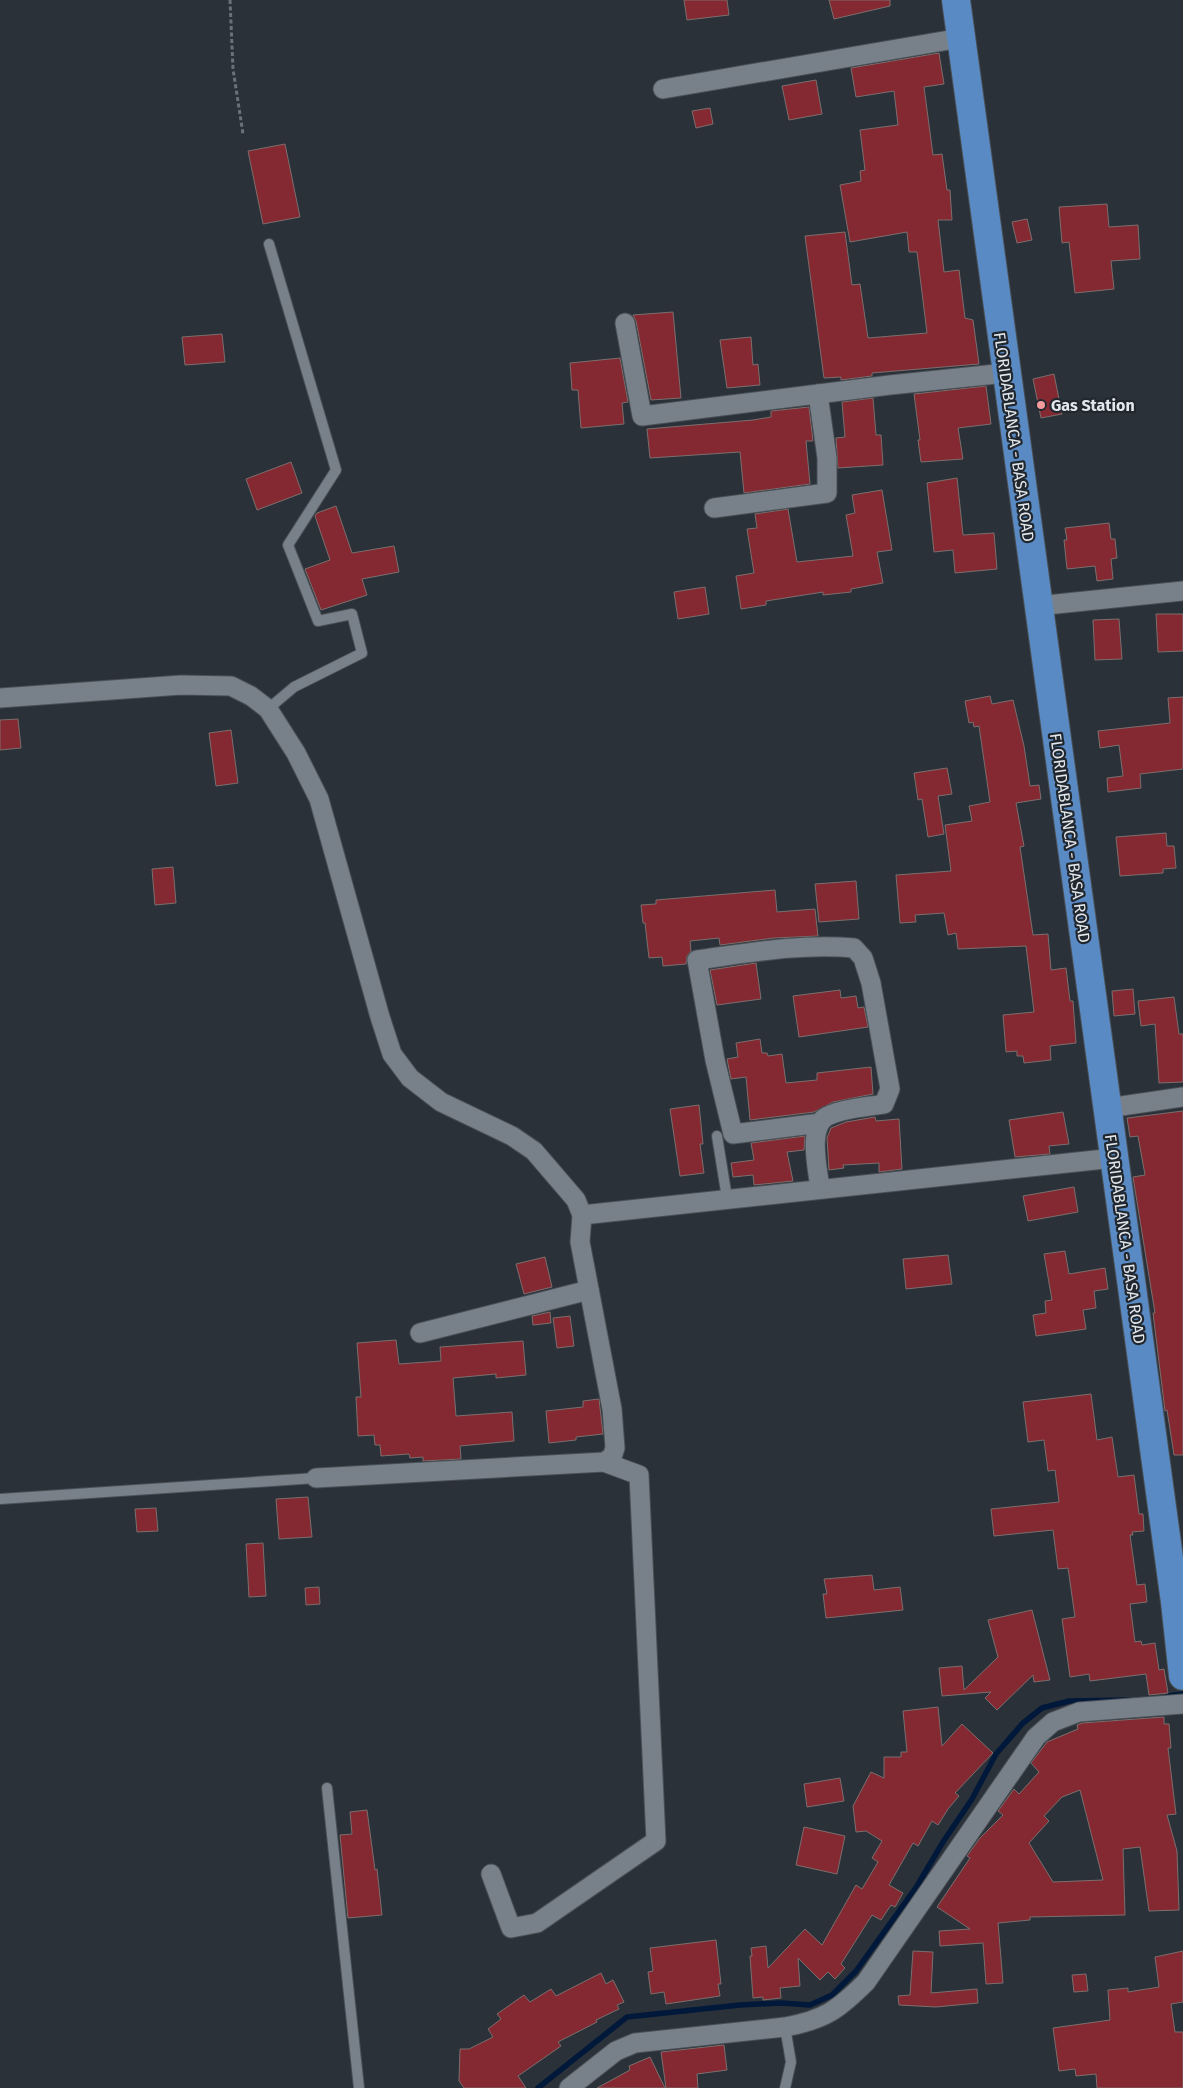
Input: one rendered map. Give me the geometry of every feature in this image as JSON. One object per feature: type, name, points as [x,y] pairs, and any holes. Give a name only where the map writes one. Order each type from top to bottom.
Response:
[{"type":"main road","name":"FLORIDABLANCA - BASA ROAD","points":[[956,0],[1037,606],[1114,1158],[1179,1601],[1183,1676]]},
{"type":"street","points":[[663,89],[961,38]]},
{"type":"street","points":[[624,323],[642,416],[1006,373]]},
{"type":"street","points":[[714,508],[827,493],[827,458],[818,394]]},
{"type":"street","points":[[1037,606],[1183,591]]},
{"type":"street","points":[[0,698],[181,685],[231,686],[251,696],[268,709],[296,753],[319,799],[392,1054],[410,1078],[441,1102],[512,1136],[534,1151],[576,1200],[582,1214],[580,1242],[612,1410],[615,1448],[612,1457],[604,1462]]},
{"type":"street","points":[[820,1123],[733,1134],[715,1060],[697,960],[766,950],[835,946],[854,948],[863,958],[871,984],[890,1089],[884,1104],[828,1115],[820,1123],[814,1144],[820,1188]]},
{"type":"street","points":[[1108,1108],[1183,1097]]},
{"type":"street","points":[[582,1214],[1114,1158]]},
{"type":"street","points":[[420,1333],[589,1290]]},
{"type":"street","points":[[316,1478],[604,1462],[638,1475],[656,1842],[537,1923],[511,1928],[491,1874]]},
{"type":"street","points":[[568,2088],[616,2051],[636,2043],[785,2027],[809,2022],[830,2013],[847,2001],[866,1982],[1021,1757],[1036,1737],[1053,1722],[1079,1712],[1183,1704]]},
{"type":"lane","points":[[268,709],[294,687],[362,653],[352,614],[318,621],[288,545],[336,470],[269,244]]},
{"type":"lane","points":[[717,1136],[727,1198]]},
{"type":"lane","points":[[0,1499],[316,1478]]},
{"type":"lane","points":[[327,1788],[360,2088]]},
{"type":"lane","points":[[785,2027],[791,2062],[785,2088]]},
{"type":"path","points":[[230,0],[233,69],[243,134]]},
{"type":"building","points":[[684,0],[727,0],[729,15],[687,20]]},
{"type":"building","points":[[829,0],[890,0],[890,6],[834,19]]},
{"type":"building","points":[[939,53],[944,84],[924,87],[933,155],[942,154],[947,190],[950,190],[952,220],[938,220],[944,272],[959,270],[965,318],[973,320],[979,364],[872,373],[872,376],[841,380],[841,377],[824,378],[805,236],[845,232],[852,285],[860,284],[868,338],[927,333],[917,252],[909,252],[907,232],[850,242],[840,185],[861,181],[860,171],[865,170],[860,130],[898,125],[894,91],[856,97],[851,68]]},
{"type":"building","points":[[816,80],[822,114],[789,120],[782,86]]},
{"type":"building","points":[[710,108],[713,124],[696,128],[692,111]]},
{"type":"building","points":[[285,144],[300,217],[263,224],[248,151]]},
{"type":"building","points":[[1107,204],[1109,227],[1138,225],[1140,259],[1111,261],[1114,289],[1075,293],[1069,242],[1062,243],[1059,207]]},
{"type":"building","points":[[1027,219],[1032,240],[1017,243],[1012,222]]},
{"type":"building","points":[[673,312],[681,398],[651,400],[636,321],[633,315]]},
{"type":"building","points":[[222,334],[225,362],[185,365],[182,337]]},
{"type":"building","points":[[751,337],[753,365],[758,364],[760,385],[727,388],[720,340]]},
{"type":"building","points":[[620,358],[628,402],[622,403],[624,424],[581,428],[578,390],[572,390],[570,363]]},
{"type":"building","points":[[1054,374],[1062,414],[1041,418],[1033,379]]},
{"type":"building","points":[[986,386],[991,424],[958,428],[963,459],[921,462],[914,394]]},
{"type":"building","points":[[873,398],[876,435],[881,435],[883,465],[838,468],[836,438],[845,437],[842,402]]},
{"type":"building","points":[[809,407],[813,441],[806,441],[810,484],[744,493],[740,452],[650,458],[647,429],[753,420],[771,417],[771,411]]},
{"type":"building","points":[[291,462],[302,493],[257,510],[246,479]]},
{"type":"building","points":[[957,478],[963,535],[994,533],[997,569],[955,573],[953,550],[934,552],[927,483]]},
{"type":"building","points":[[882,490],[892,550],[877,552],[883,583],[851,589],[851,592],[823,595],[823,592],[766,601],[766,605],[741,609],[736,576],[754,573],[747,529],[757,528],[755,514],[788,509],[797,562],[853,556],[846,515],[855,513],[852,495]]},
{"type":"building","points":[[336,506],[352,553],[394,546],[399,572],[362,579],[367,595],[321,610],[305,569],[330,560],[315,516],[317,513]]},
{"type":"building","points":[[1109,523],[1111,539],[1115,539],[1117,558],[1111,559],[1113,579],[1097,581],[1095,566],[1067,569],[1064,540],[1067,540],[1065,528]]},
{"type":"building","points":[[705,587],[709,614],[678,619],[674,592]]},
{"type":"building","points":[[1156,614],[1183,614],[1183,651],[1158,652]]},
{"type":"building","points":[[1119,619],[1122,659],[1095,660],[1093,620]]},
{"type":"building","points":[[990,696],[992,704],[1013,700],[1024,746],[1030,786],[1039,785],[1041,799],[1016,803],[1024,846],[1020,847],[1033,935],[1048,934],[1051,970],[1066,968],[1070,1001],[1073,1001],[1076,1043],[1050,1046],[1051,1060],[1024,1063],[1023,1056],[1017,1056],[1017,1051],[1006,1052],[1003,1015],[1034,1012],[1026,946],[958,949],[956,933],[948,935],[944,913],[915,915],[916,922],[900,923],[896,875],[951,871],[945,825],[972,821],[969,806],[990,802],[979,726],[974,727],[973,722],[969,723],[965,701]]},
{"type":"building","points":[[1183,697],[1183,769],[1140,774],[1141,788],[1108,792],[1107,778],[1123,776],[1119,745],[1100,748],[1098,731],[1170,723],[1168,698]]},
{"type":"building","points":[[18,719],[21,748],[0,750],[0,720]]},
{"type":"building","points":[[231,730],[238,783],[216,786],[209,733]]},
{"type":"building","points":[[947,768],[952,794],[938,796],[944,834],[928,837],[922,799],[918,800],[914,773]]},
{"type":"building","points":[[1166,833],[1167,846],[1174,846],[1176,868],[1163,869],[1163,873],[1120,876],[1116,837]]},
{"type":"building","points":[[173,867],[176,903],[155,905],[152,869]]},
{"type":"building","points":[[856,881],[859,919],[819,922],[815,884]]},
{"type":"building","points":[[775,890],[777,912],[815,909],[818,936],[774,938],[720,945],[719,938],[690,941],[691,951],[687,956],[686,964],[663,966],[662,957],[649,958],[641,905],[656,904],[656,900]]},
{"type":"building","points":[[756,963],[761,999],[717,1005],[710,970]]},
{"type":"building","points":[[1133,989],[1135,1014],[1114,1016],[1112,991]]},
{"type":"building","points":[[840,990],[841,998],[856,996],[858,1008],[864,1007],[868,1027],[799,1037],[793,996]]},
{"type":"building","points":[[1174,997],[1179,1034],[1183,1034],[1183,1082],[1159,1083],[1155,1024],[1141,1026],[1138,1001]]},
{"type":"building","points":[[760,1039],[762,1053],[767,1053],[768,1056],[782,1054],[786,1083],[817,1080],[817,1073],[871,1067],[873,1094],[833,1102],[814,1112],[750,1120],[746,1077],[731,1079],[727,1059],[738,1057],[736,1043]]},
{"type":"building","points":[[699,1105],[703,1144],[700,1144],[704,1173],[680,1176],[670,1109]]},
{"type":"building","points":[[1183,1111],[1183,1455],[1174,1455],[1167,1410],[1165,1411],[1153,1313],[1155,1313],[1133,1177],[1145,1175],[1138,1136],[1130,1137],[1127,1118]]},
{"type":"building","points":[[1063,1112],[1069,1144],[1049,1146],[1050,1154],[1015,1157],[1009,1120]]},
{"type":"building","points":[[875,1117],[876,1121],[899,1119],[902,1169],[879,1172],[879,1163],[843,1165],[844,1168],[829,1170],[827,1138],[831,1128],[846,1122]]},
{"type":"building","points":[[805,1136],[804,1150],[787,1152],[793,1181],[754,1185],[753,1175],[733,1177],[731,1163],[754,1160],[751,1143]]},
{"type":"building","points":[[1074,1187],[1078,1212],[1028,1221],[1023,1196]]},
{"type":"building","points":[[1065,1251],[1069,1274],[1105,1268],[1108,1289],[1094,1291],[1096,1308],[1083,1310],[1086,1329],[1036,1336],[1033,1315],[1046,1313],[1045,1301],[1052,1300],[1044,1254]]},
{"type":"building","points":[[948,1255],[952,1284],[906,1289],[903,1259]]},
{"type":"building","points":[[545,1257],[552,1287],[524,1294],[516,1264]]},
{"type":"building","points":[[550,1312],[551,1323],[533,1325],[532,1316]]},
{"type":"building","points":[[570,1316],[574,1346],[557,1348],[553,1318]]},
{"type":"building","points":[[396,1340],[399,1364],[441,1361],[440,1347],[523,1341],[526,1375],[496,1378],[496,1374],[453,1378],[456,1416],[512,1412],[514,1441],[460,1446],[461,1459],[423,1461],[423,1457],[410,1458],[409,1454],[381,1456],[380,1445],[375,1445],[374,1435],[358,1436],[356,1397],[361,1397],[357,1343]]},
{"type":"building","points":[[1091,1394],[1097,1440],[1112,1437],[1118,1477],[1134,1475],[1139,1514],[1143,1514],[1144,1531],[1132,1532],[1133,1535],[1130,1535],[1137,1585],[1145,1584],[1147,1602],[1130,1604],[1135,1642],[1141,1641],[1142,1645],[1155,1643],[1159,1670],[1164,1669],[1168,1693],[1149,1695],[1146,1674],[1090,1681],[1089,1674],[1070,1677],[1062,1619],[1075,1617],[1068,1568],[1058,1569],[1053,1530],[994,1536],[991,1509],[1059,1502],[1055,1470],[1048,1471],[1044,1440],[1028,1442],[1023,1402]]},
{"type":"building","points":[[599,1399],[603,1434],[549,1443],[546,1411],[583,1407],[583,1401]]},
{"type":"building","points":[[308,1497],[312,1537],[279,1539],[276,1499]]},
{"type":"building","points":[[156,1508],[158,1531],[137,1532],[135,1509]]},
{"type":"building","points":[[263,1543],[266,1596],[249,1597],[246,1544]]},
{"type":"building","points":[[872,1575],[874,1590],[900,1587],[903,1610],[826,1618],[823,1594],[827,1594],[824,1579]]},
{"type":"building","points":[[319,1587],[320,1604],[306,1605],[305,1588]]},
{"type":"building","points":[[1032,1610],[1050,1680],[1034,1682],[1033,1675],[997,1710],[985,1698],[991,1692],[942,1696],[939,1668],[962,1666],[964,1690],[998,1657],[988,1620]]},
{"type":"building","points":[[938,1707],[942,1746],[962,1724],[993,1753],[955,1793],[959,1796],[938,1825],[932,1821],[918,1846],[913,1843],[889,1885],[903,1893],[895,1907],[891,1905],[881,1920],[872,1915],[841,1964],[845,1968],[835,1979],[828,1972],[820,1980],[798,1958],[800,1986],[780,1988],[781,1998],[763,2000],[763,1997],[753,1998],[751,1948],[766,1946],[768,1968],[805,1929],[822,1945],[856,1885],[862,1889],[878,1862],[872,1858],[882,1841],[866,1831],[856,1832],[853,1806],[871,1772],[884,1778],[884,1757],[901,1757],[901,1752],[907,1752],[903,1711]]},
{"type":"building","points":[[1164,1717],[1164,1724],[1169,1724],[1171,1748],[1168,1748],[1176,1814],[1167,1815],[1177,1851],[1179,1910],[1149,1911],[1140,1847],[1123,1849],[1125,1915],[1030,1917],[1030,1920],[998,1923],[1003,1983],[986,1984],[983,1943],[940,1946],[939,1931],[970,1929],[937,1907],[970,1858],[967,1856],[980,1838],[1003,1815],[998,1811],[1014,1789],[1019,1794],[1039,1772],[1031,1763],[1047,1742],[1078,1729],[1077,1725],[1082,1723]],"holes":[[[1080,1790],[1103,1880],[1053,1882],[1029,1843],[1049,1821],[1044,1816],[1062,1797]]]},
{"type":"building","points":[[840,1778],[844,1801],[807,1807],[804,1784]]},
{"type":"building","points":[[367,1810],[375,1870],[377,1869],[382,1915],[348,1918],[340,1835],[352,1834],[350,1812]]},
{"type":"building","points":[[804,1827],[845,1836],[837,1874],[796,1865]]},
{"type":"building","points":[[716,1940],[721,1984],[718,1984],[720,1996],[666,2004],[664,1992],[651,1994],[648,1972],[653,1971],[650,1948]]},
{"type":"building","points":[[913,1951],[933,1952],[931,1993],[977,1989],[978,2003],[936,2007],[899,2005],[898,1996],[910,1995]]},
{"type":"building","points":[[1183,1951],[1183,2002],[1171,2004],[1175,2032],[1183,2032],[1183,2088],[1097,2088],[1096,2074],[1076,2076],[1075,2069],[1059,2071],[1053,2028],[1110,2020],[1108,1990],[1128,1988],[1128,1992],[1159,1987],[1155,1957]]},
{"type":"building","points":[[601,1973],[606,1984],[613,1980],[624,2002],[617,2005],[619,2009],[558,2042],[561,2046],[518,2076],[526,2088],[464,2088],[459,2081],[460,2049],[469,2049],[493,2037],[488,2029],[501,2019],[497,2014],[524,1995],[530,2002],[551,1989],[556,1996]]},
{"type":"building","points":[[1086,1974],[1088,1991],[1074,1992],[1072,1975]]},
{"type":"building","points":[[724,2045],[727,2070],[697,2074],[698,2088],[666,2088],[661,2052]]},
{"type":"building","points":[[650,2057],[665,2088],[597,2088],[630,2070],[629,2066]]},
{"type":"waterway","points":[[1168,1696],[1183,1694]]},
{"type":"waterway","points":[[538,2088],[627,2017],[740,2005],[781,2003],[810,2005],[832,1995],[856,1971],[917,1886],[943,1842],[972,1799],[996,1754],[1023,1723],[1042,1708],[1069,1701],[1129,1700]]},
{"type":"place","name":"Gas Station","points":[[1041,405]]}]
